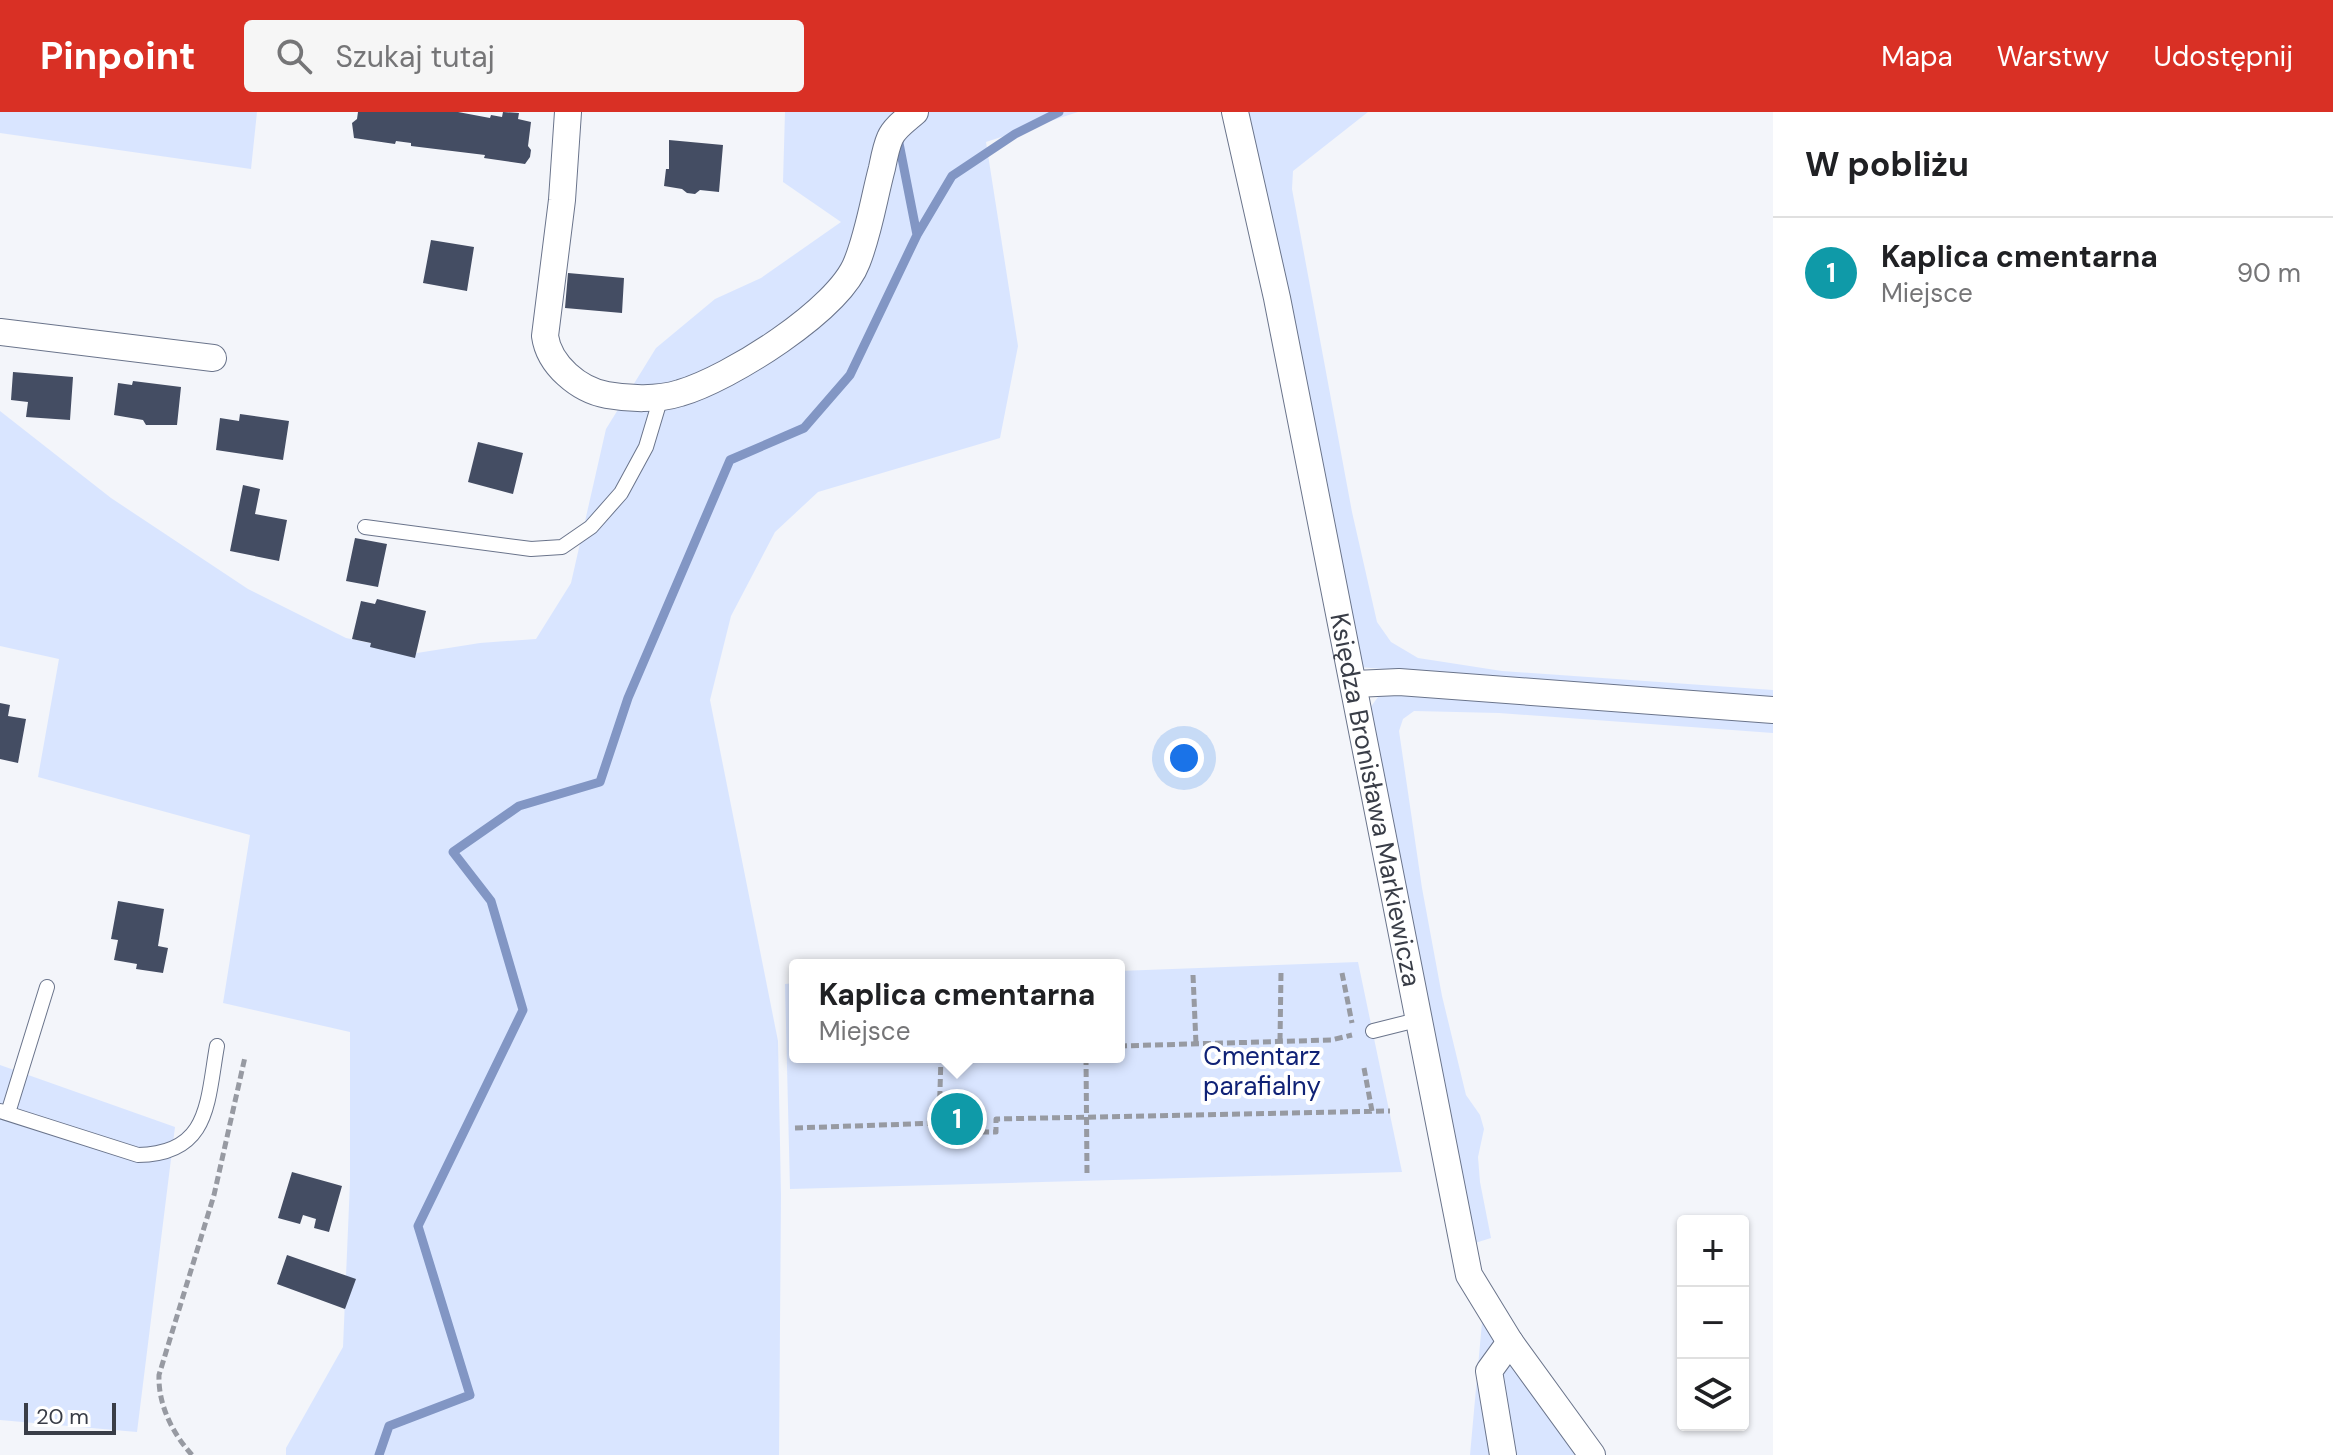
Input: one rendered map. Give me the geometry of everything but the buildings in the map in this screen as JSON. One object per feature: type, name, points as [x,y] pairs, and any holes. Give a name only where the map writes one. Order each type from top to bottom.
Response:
[{"type":"street","points":[[568,112],[562,200],[545,336],[547,350],[559,367],[586,388],[606,395],[661,397],[680,393],[733,370],[801,325],[847,282],[858,262],[890,136],[915,112]]},
{"type":"street","name":"Księdza Bronisława Markiewicza","points":[[1235,112],[1277,298],[1355,684],[1417,1020],[1469,1275],[1510,1342],[1592,1455]]},
{"type":"street","points":[[0,332],[213,358]]},
{"type":"street","points":[[1355,684],[1399,682],[1773,710]]},
{"type":"street","points":[[1503,1455],[1489,1371],[1510,1342]]},
{"type":"lane","points":[[365,527],[531,549],[562,547],[591,527],[621,493],[646,447],[661,397]]},
{"type":"lane","points":[[47,987],[4,1112],[138,1155],[159,1155],[194,1134],[205,1116],[217,1046]]},
{"type":"lane","points":[[1373,1031],[1417,1020]]},
{"type":"path","points":[[1280,1041],[1281,973]]},
{"type":"path","points":[[1342,973],[1354,1035]]},
{"type":"path","points":[[1193,975],[1196,1044]]},
{"type":"path","points":[[1125,1046],[1331,1040],[1373,1031]]},
{"type":"path","points":[[192,1455],[170,1422],[158,1394],[159,1375],[214,1195],[245,1057]]},
{"type":"path","points":[[941,1063],[939,1123],[943,1132],[996,1132],[996,1119],[1390,1111]]},
{"type":"path","points":[[1086,1063],[1087,1173]]},
{"type":"path","points":[[1364,1068],[1372,1111]]},
{"type":"path","points":[[795,1128],[939,1123]]},
{"type":"green space","points":[[0,112],[257,112],[251,169],[0,133]]},
{"type":"green space","points":[[785,112],[1078,112],[986,142],[1018,346],[1000,438],[818,492],[775,532],[731,616],[710,700],[778,1041],[781,1195],[779,1455],[286,1455],[286,1448],[343,1347],[350,1182],[350,1032],[223,1003],[250,835],[38,777],[59,659],[0,646],[0,411],[111,498],[248,589],[346,638],[417,653],[480,643],[536,639],[571,583],[606,429],[656,348],[715,299],[761,278],[841,222],[783,182]]},
{"type":"green space","points":[[1246,112],[1368,112],[1293,171],[1292,189],[1352,512],[1377,622],[1391,642],[1418,658],[1502,671],[1773,690],[1773,699],[1358,667]]},
{"type":"green space","points":[[1389,693],[1773,719],[1773,733],[1499,713],[1414,711],[1403,719],[1399,731],[1422,888],[1442,996],[1466,1095],[1480,1115],[1484,1129],[1478,1157],[1491,1238],[1475,1243],[1367,712],[1378,697]]},
{"type":"green space","name":"Cmentarz parafialny","points":[[1358,962],[1402,1172],[790,1189],[785,984],[789,984],[789,1063],[1125,1063],[1125,971]]},
{"type":"green space","points":[[0,1065],[175,1127],[137,1432],[0,1420]]},
{"type":"green space","points":[[1485,1289],[1590,1455],[1470,1455]]},
{"type":"waterway","points":[[379,1455],[389,1426],[470,1395],[418,1226],[523,1010],[491,901],[453,852],[519,806],[600,782],[628,698],[730,460],[804,428],[850,375],[917,235],[952,176],[1015,134],[1059,112]]},
{"type":"waterway","points":[[899,143],[917,235]]},
{"type":"place","name":"Kaplica cmentarna","points":[[957,1119]]}]
